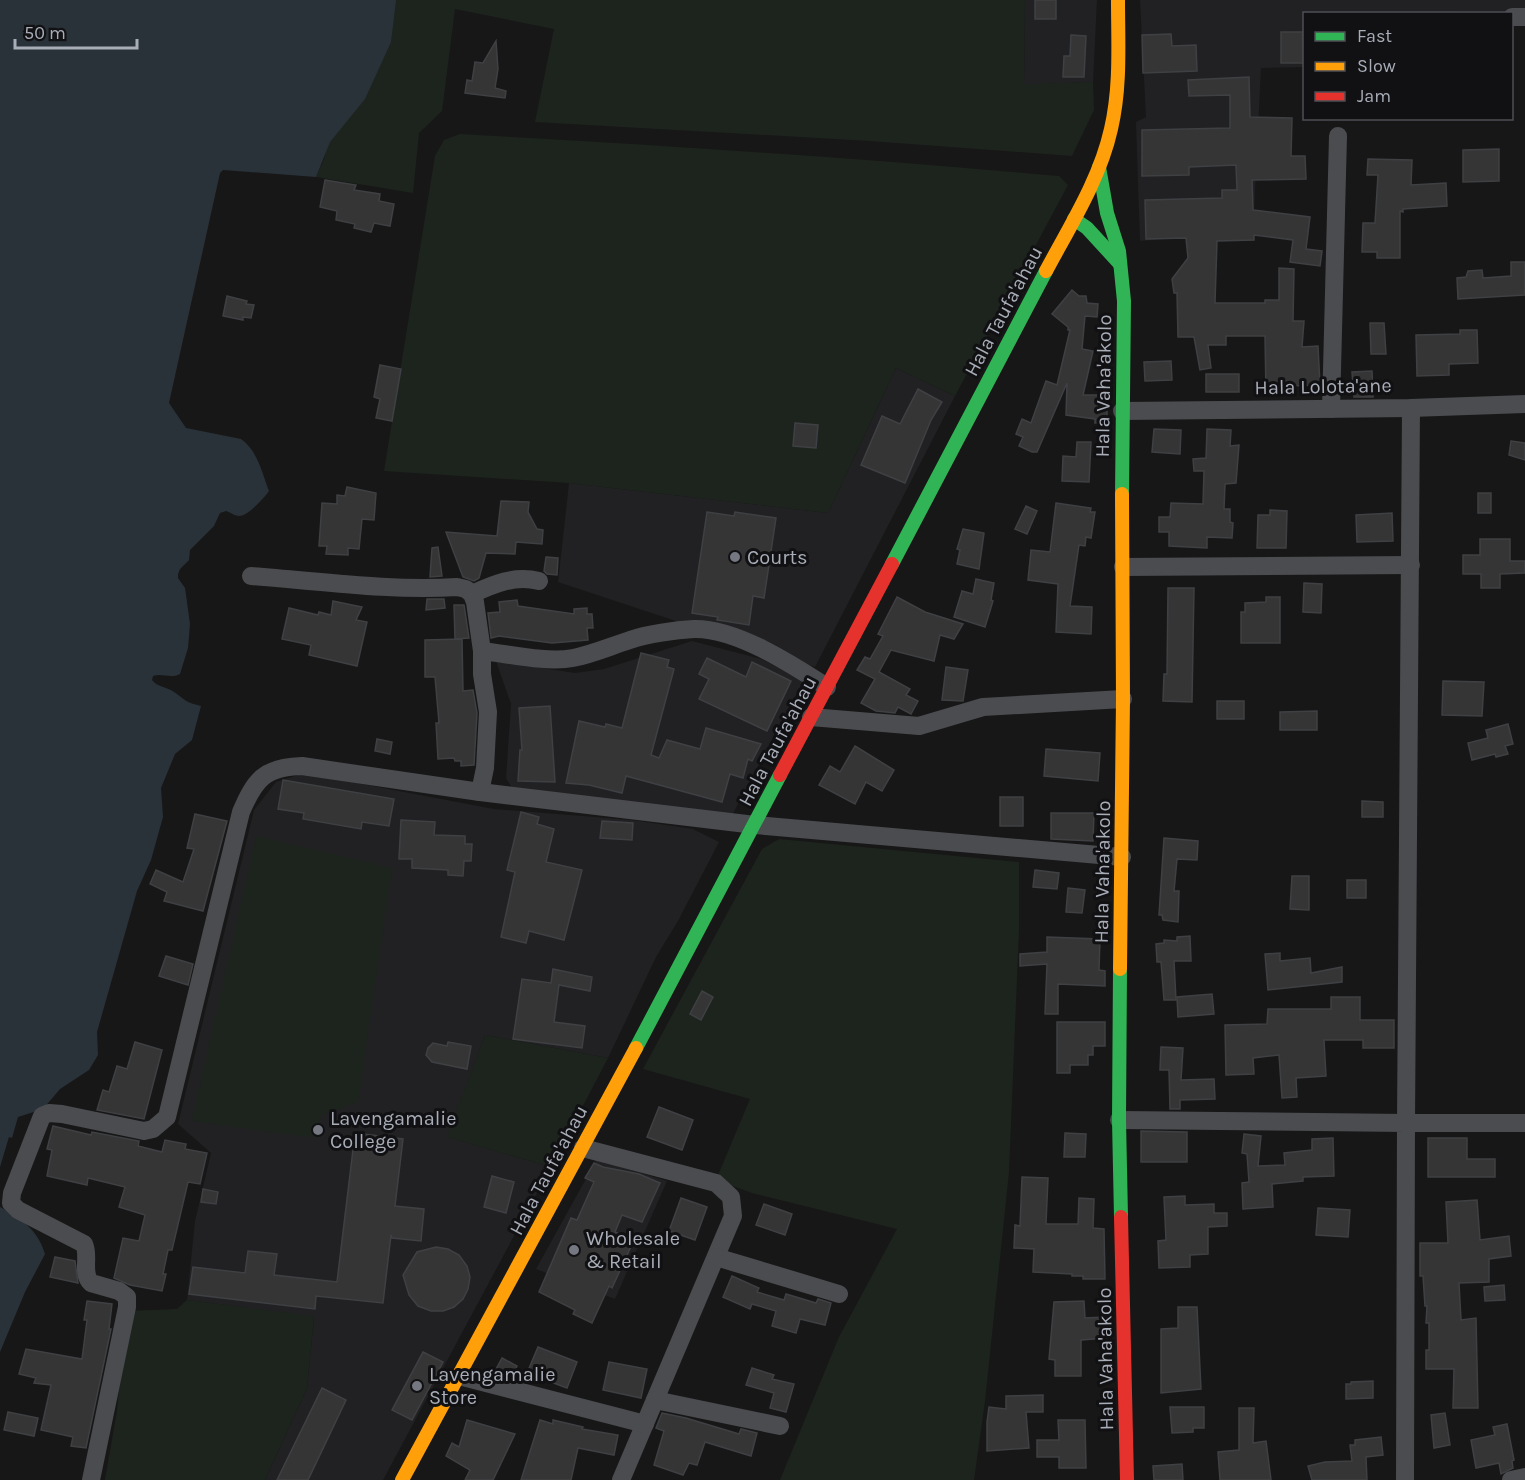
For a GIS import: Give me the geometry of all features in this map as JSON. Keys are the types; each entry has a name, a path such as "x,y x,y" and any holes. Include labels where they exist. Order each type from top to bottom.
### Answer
{"main road":[{"name":"Hala Taufa'ahau","path":"402,1480 583,1148 1074,219 1099,167 1111,129 1118,83 1118,0"},
{"name":"Hala Vaha'akolo","path":"1099,167 1107,213 1116,240 1124,301 1119,1120 1127,1480"},
{"path":"1074,219 1087,228 1120,264"}],"street":[{"path":"1331,409 1338,136"},
{"name":"Hala Lolota'ane","path":"1122,411 1411,408 1525,404"},
{"path":"1405,1480 1411,408"},
{"path":"1122,567 1411,565"},
{"path":"251,576 401,589 457,587 466,589 472,594 482,651 482,674 488,712 485,768 480,792"},
{"path":"472,594 510,579 526,578 538,581"},
{"path":"482,651 571,659 602,651 632,639 695,629 725,634 752,645 788,662 827,687"},
{"path":"811,717 919,726 983,707 1123,699"},
{"path":"91,1480 127,1297 119,1291 87,1280 86,1248 80,1240 18,1210 11,1203 12,1193 42,1116 49,1113 62,1114 144,1131 153,1129 167,1117 241,812 251,790 265,776 283,767 302,766 480,792 755,825 1122,857"},
{"path":"1119,1120 1525,1123"},
{"path":"583,1148 716,1183 731,1197 733,1216 621,1480"},
{"path":"716,1257 839,1294"},
{"path":"459,1376 645,1424"},
{"path":"655,1400 780,1426"},
{"path":"1511,1480 1525,1477"}],"shaded area":[{"path":"0,0 396,0 391,42 365,99 330,142 316,177 223,170 220,173 169,403 186,428 241,439 247,444 259,463 269,491 256,506 243,515 237,516 226,511 220,513 214,526 190,550 189,560 178,574 185,588 190,624 188,648 180,674 156,675 152,680 186,701 201,706 192,740 175,754 161,788 163,817 151,860 137,891 97,1032 98,1055 89,1070 60,1089 43,1109 18,1117 0,1167"},
{"path":"365,0 1025,0 1024,84 1093,82 1094,110 1072,156 870,141 535,122 554,29 455,9 442,111 419,133 413,193 316,177 324,159"},
{"path":"1025,0 1097,0 1093,82 1024,85"},
{"path":"1140,0 1525,0 1525,11 1303,12 1303,67 1261,68 1253,232 1140,241 1136,122 1146,117"},
{"path":"460,134 760,152 984,169 1059,176 1068,185 955,396 896,368 828,513 569,483 384,471 435,156 444,140"},
{"path":"896,368 955,396 815,667 558,582 569,483 828,513"},
{"path":"692,641 761,659 804,680 731,817 515,793 506,778 511,704 496,661 575,673 604,669"},
{"name":"Lavengamalie College","path":"304,773 494,809 632,820 693,829 719,842 678,921 656,957 608,1058 485,1035 448,1137 551,1167 383,1480 265,1480 307,1388 314,1317 187,1300 195,1221 211,1153 178,1124 254,810 276,782"},
{"path":"256,836 392,868 358,1102 322,1115 314,1138 192,1121"},
{"path":"779,839 1019,862 1019,929 1009,1172 985,1401 974,1480 780,1480 839,1337 897,1229 752,1193 716,1180 750,1099 643,1069 762,849"},
{"path":"485,1035 608,1058 551,1167 447,1137"},
{"path":"597,1159 667,1181 615,1299 536,1269"},
{"path":"0,1207 33,1231 45,1254 25,1292 0,1352"},
{"path":"187,1300 314,1316 307,1388 265,1480 105,1480 117,1411 126,1311 177,1309"}],"building":[{"path":"1035,0 1056,0 1056,19 1035,19"},
{"path":"1281,32 1303,32 1303,63 1281,63"},
{"path":"1171,34 1172,46 1196,45 1197,71 1143,73 1142,35"},
{"path":"1071,35 1086,36 1084,77 1063,77 1064,56 1070,56"},
{"path":"496,41 498,69 495,88 506,91 505,98 465,93 467,80 472,81 475,62 483,63"},
{"path":"1249,77 1250,117 1292,118 1291,156 1305,156 1306,179 1252,180 1253,210 1310,217 1306,249 1322,251 1320,266 1290,262 1293,240 1254,235 1254,240 1217,241 1215,303 1265,303 1265,300 1279,300 1279,268 1294,269 1293,321 1304,321 1302,347 1318,346 1320,385 1287,386 1288,392 1266,393 1265,336 1226,336 1226,345 1208,345 1211,368 1200,370 1194,337 1178,337 1177,293 1174,293 1172,279 1188,258 1186,238 1146,239 1145,200 1222,198 1222,190 1237,190 1236,165 1189,167 1189,175 1142,176 1142,130 1230,128 1230,95 1189,96 1188,80"},
{"path":"1499,149 1499,181 1463,182 1463,150"},
{"path":"1368,159 1412,160 1411,185 1446,183 1447,206 1400,211 1400,258 1377,258 1377,252 1362,252 1363,223 1375,223 1378,175 1367,175"},
{"path":"325,180 356,185 354,190 380,194 379,201 394,204 390,226 374,223 371,232 354,228 355,224 336,220 337,211 320,207"},
{"path":"1511,262 1525,262 1525,295 1458,299 1457,278 1466,277 1468,271 1482,270 1483,278 1511,276"},
{"path":"1072,290 1079,296 1086,296 1087,303 1098,304 1097,317 1085,316 1082,349 1093,351 1083,395 1107,395 1107,423 1095,423 1095,419 1066,415 1067,383 1037,452 1032,452 1019,446 1023,437 1016,434 1022,419 1031,423 1046,381 1057,385 1070,330 1052,314"},
{"path":"227,296 254,305 251,318 243,317 243,320 223,316"},
{"path":"1370,323 1384,323 1386,354 1371,354"},
{"path":"1460,330 1477,330 1478,363 1449,364 1449,375 1417,376 1416,335 1460,334"},
{"path":"1171,361 1172,380 1145,381 1144,362"},
{"path":"380,365 401,369 392,421 376,418 380,399 374,397"},
{"path":"1372,371 1373,397 1354,397 1352,372"},
{"path":"1206,374 1239,374 1239,392 1206,392"},
{"path":"918,389 942,402 931,420 905,483 861,465 882,416 900,424"},
{"path":"795,423 818,425 816,448 793,446"},
{"path":"1154,429 1181,430 1180,454 1152,452"},
{"path":"1207,429 1231,430 1230,446 1239,445 1236,483 1225,484 1224,509 1230,509 1230,522 1233,523 1232,538 1207,537 1207,548 1169,546 1169,532 1159,532 1159,517 1170,517 1171,503 1203,504 1204,471 1194,471 1193,459 1206,458"},
{"path":"1511,441 1525,443 1525,460 1509,455"},
{"path":"1077,442 1091,442 1089,482 1062,481 1063,456 1076,457"},
{"path":"347,487 376,493 374,520 362,519 359,549 348,548 348,555 326,554 327,546 319,546 322,503 337,504 337,495 345,496"},
{"path":"1478,493 1491,493 1491,513 1478,513"},
{"path":"501,501 529,502 528,512 537,529 543,530 542,544 516,542 515,554 486,553 479,578 474,581 463,577 446,532 497,536"},
{"path":"1056,503 1091,508 1090,512 1095,512 1091,538 1086,537 1085,546 1079,545 1070,606 1092,607 1091,634 1056,632 1058,584 1028,580 1031,550 1050,552"},
{"path":"1026,506 1037,511 1027,534 1015,529"},
{"path":"1270,510 1287,511 1286,548 1257,548 1258,515 1270,515"},
{"name":"Courts","path":"707,512 734,516 735,512 776,518 764,598 753,596 749,625 692,613"},
{"path":"1392,513 1393,541 1357,542 1356,515"},
{"path":"963,529 984,533 979,569 957,564 960,550 957,549"},
{"path":"1480,539 1510,539 1510,561 1525,561 1525,573 1500,574 1500,588 1481,588 1481,574 1463,574 1463,555 1480,555"},
{"path":"438,547 442,576 430,577 432,548"},
{"path":"546,557 558,558 557,575 547,574 544,571"},
{"path":"976,579 994,583 991,600 993,601 985,627 954,617 962,591 973,594"},
{"path":"1304,583 1322,584 1321,613 1303,612"},
{"path":"1168,588 1194,588 1192,702 1163,701 1164,674 1167,674"},
{"path":"897,597 925,612 963,624 954,639 940,635 934,661 891,650 879,672 910,689 906,695 918,701 911,714 898,707 895,713 876,711 861,703 875,679 857,670 865,657 870,659 883,636 878,634"},
{"path":"1266,597 1280,597 1280,643 1241,643 1241,612 1245,612 1245,603 1266,602"},
{"path":"427,599 444,599 445,608 426,610"},
{"path":"517,600 518,606 574,614 574,609 587,608 587,614 592,614 593,628 587,628 588,640 552,643 499,636 491,638 488,613 500,612 499,602"},
{"path":"333,601 362,607 356,620 367,622 357,666 309,655 311,645 282,639 289,608 318,615 319,612 331,615"},
{"path":"454,605 464,605 469,638 455,639"},
{"path":"462,639 463,691 473,690 477,713 474,765 461,766 461,761 455,761 454,758 438,759 436,723 439,723 435,677 425,677 425,640"},
{"path":"641,653 669,660 667,667 674,669 651,755 659,758 667,740 700,749 706,728 761,744 752,761 748,759 743,778 730,774 722,802 626,776 622,793 589,785 566,783 579,721 622,728"},
{"path":"707,658 746,677 752,662 791,681 767,731 699,699 709,679 699,674"},
{"path":"946,667 968,670 963,701 942,700"},
{"path":"1443,681 1484,682 1482,716 1442,715"},
{"path":"1217,701 1244,701 1244,719 1217,719"},
{"path":"550,706 555,782 518,781 520,750 522,750 519,708"},
{"path":"1317,711 1317,730 1280,730 1280,712"},
{"path":"1508,724 1513,744 1505,746 1508,754 1496,757 1495,754 1472,760 1468,743 1488,738 1486,730"},
{"path":"377,739 392,742 390,754 375,751"},
{"path":"855,746 894,770 882,791 866,782 855,804 819,785 830,766 840,772"},
{"path":"1046,749 1100,753 1098,781 1044,776"},
{"path":"283,780 394,799 389,826 362,822 361,829 303,819 304,813 278,809"},
{"path":"1000,797 1023,797 1023,826 1000,826"},
{"path":"1362,801 1383,802 1383,817 1362,817"},
{"path":"521,812 539,817 537,824 554,829 546,862 582,870 564,940 529,931 526,943 501,937 515,872 507,870"},
{"path":"1051,813 1094,813 1093,841 1051,839"},
{"path":"195,814 227,821 203,911 164,901 167,892 150,884 156,870 183,882 194,849 187,848"},
{"path":"401,820 435,822 434,835 465,836 465,844 472,844 471,861 464,861 463,876 448,875 448,870 412,868 412,859 399,859"},
{"path":"602,821 633,823 632,840 600,838"},
{"path":"1164,838 1198,841 1197,860 1177,859 1174,891 1179,891 1178,922 1163,920 1162,915 1159,915"},
{"path":"1035,870 1059,873 1057,889 1033,887"},
{"path":"1292,876 1309,876 1309,910 1290,909"},
{"path":"1347,880 1366,880 1366,898 1347,898"},
{"path":"1068,888 1085,890 1082,913 1066,912"},
{"path":"1190,936 1191,961 1174,961 1176,1000 1164,1000 1161,962 1157,962 1156,944 1164,943 1164,940 1177,941 1177,937"},
{"path":"1047,937 1100,939 1099,970 1105,971 1105,986 1058,984 1058,1014 1045,1014 1047,964 1020,966 1020,954 1047,952"},
{"path":"1280,953 1280,961 1310,958 1311,973 1342,967 1342,982 1268,990 1265,954"},
{"path":"166,956 193,964 188,985 159,976"},
{"path":"553,969 592,977 590,991 559,985 554,1022 585,1026 582,1048 513,1039 522,979 551,983"},
{"path":"702,991 713,997 701,1020 690,1014"},
{"path":"1212,994 1214,1014 1178,1017 1177,997"},
{"path":"1331,997 1360,997 1360,1020 1394,1020 1394,1048 1363,1048 1363,1040 1324,1040 1326,1076 1296,1078 1297,1097 1282,1098 1279,1055 1253,1058 1254,1074 1226,1075 1225,1025 1267,1024 1268,1009 1331,1009"},
{"path":"1057,1022 1105,1022 1105,1046 1093,1046 1093,1055 1088,1055 1088,1065 1070,1065 1070,1073 1057,1073"},
{"path":"135,1042 162,1050 144,1119 97,1110 103,1090 109,1092 117,1066 127,1069"},
{"path":"448,1042 471,1046 467,1069 432,1062 426,1055 433,1043 447,1046"},
{"path":"1161,1047 1183,1048 1181,1080 1214,1079 1215,1099 1180,1100 1180,1109 1170,1109 1169,1070 1160,1070"},
{"path":"659,1107 693,1120 682,1150 647,1137"},
{"path":"53,1126 91,1135 92,1132 139,1141 138,1146 162,1152 165,1140 186,1144 185,1149 207,1153 200,1184 188,1182 172,1250 168,1250 162,1291 130,1285 114,1278 123,1238 139,1241 145,1215 119,1207 125,1187 88,1178 87,1185 47,1176 52,1150 47,1149"},
{"path":"1141,1131 1187,1132 1187,1162 1141,1162"},
{"path":"355,1133 403,1139 395,1206 424,1209 421,1241 392,1238 391,1235 383,1303 316,1296 315,1309 189,1294 193,1267 245,1273 248,1251 277,1254 274,1275 337,1282"},
{"path":"1065,1133 1086,1134 1085,1157 1064,1157"},
{"path":"1244,1134 1261,1136 1258,1166 1285,1165 1284,1153 1312,1150 1312,1139 1333,1138 1334,1176 1303,1177 1303,1181 1272,1184 1273,1207 1243,1209 1242,1183 1249,1182 1247,1154 1242,1153"},
{"path":"1428,1138 1467,1138 1467,1159 1495,1159 1495,1177 1428,1177"},
{"path":"594,1163 639,1174 660,1183 642,1222 622,1215 615,1232 634,1240 612,1288 609,1286 592,1323 573,1314 575,1310 539,1292 571,1218 577,1220 594,1182 585,1178"},
{"path":"492,1176 514,1182 506,1213 484,1207"},
{"path":"1022,1177 1048,1178 1046,1224 1078,1224 1079,1198 1094,1199 1093,1228 1104,1229 1105,1279 1083,1279 1083,1276 1072,1276 1072,1274 1033,1272 1034,1249 1014,1248 1015,1225 1020,1226"},
{"path":"203,1189 218,1192 216,1204 201,1202"},
{"path":"1185,1196 1185,1205 1214,1204 1214,1213 1227,1213 1227,1226 1208,1227 1208,1254 1190,1255 1190,1267 1159,1268 1158,1241 1166,1240 1164,1197"},
{"path":"681,1198 707,1207 695,1240 669,1231"},
{"path":"1477,1200 1480,1240 1509,1236 1511,1256 1489,1259 1489,1282 1459,1283 1461,1320 1476,1318 1478,1408 1453,1408 1454,1369 1426,1369 1429,1323 1426,1323 1427,1306 1425,1306 1423,1276 1420,1276 1420,1243 1448,1243 1446,1202"},
{"path":"764,1204 792,1214 785,1235 756,1225"},
{"path":"1318,1208 1350,1210 1348,1237 1316,1235"},
{"path":"436,1247 448,1249 459,1255 467,1266 470,1277 463,1299 454,1307 443,1311 431,1311 418,1306 409,1295 403,1275 417,1252"},
{"path":"55,1257 75,1261 78,1283 50,1277"},
{"path":"732,1276 759,1288 757,1292 784,1300 786,1294 816,1303 818,1299 831,1303 825,1325 800,1319 796,1333 772,1326 776,1311 752,1304 750,1309 723,1297"},
{"path":"1504,1285 1505,1300 1485,1301 1484,1287"},
{"path":"87,1301 112,1304 109,1329 111,1329 86,1448 71,1446 73,1437 41,1430 51,1385 34,1383 36,1378 19,1374 26,1349 82,1359"},
{"path":"1084,1301 1085,1318 1105,1317 1106,1338 1081,1340 1081,1376 1055,1376 1055,1360 1049,1359 1054,1302"},
{"path":"1178,1307 1197,1307 1201,1389 1161,1393 1161,1329 1178,1328"},
{"path":"538,1347 577,1362 567,1388 527,1373"},
{"name":"Lavengamalie Store","path":"423,1352 443,1362 412,1420 392,1410"},
{"path":"502,1358 517,1366 511,1378 494,1373"},
{"path":"609,1362 647,1369 641,1398 603,1390"},
{"path":"752,1368 774,1375 772,1379 794,1384 786,1412 770,1408 774,1393 746,1385"},
{"path":"1373,1381 1373,1398 1346,1399 1346,1384"},
{"path":"322,1388 346,1400 308,1480 277,1480"},
{"path":"1043,1395 1043,1412 1026,1412 1029,1448 987,1451 989,1407 1006,1409 1006,1396"},
{"path":"1170,1407 1204,1407 1204,1428 1193,1428 1193,1432 1172,1433"},
{"path":"1239,1408 1254,1408 1253,1443 1266,1441 1271,1480 1220,1480 1218,1452 1239,1450"},
{"path":"8,1412 38,1418 34,1436 4,1430"},
{"path":"662,1413 739,1434 741,1429 757,1433 751,1456 705,1442 697,1465 689,1463 683,1475 654,1465 664,1431 656,1428"},
{"path":"1445,1413 1450,1445 1434,1448 1431,1415"},
{"path":"467,1420 515,1434 493,1480 465,1480 470,1470 446,1456 452,1443 459,1447"},
{"path":"540,1420 553,1424 553,1420 583,1427 582,1429 618,1435 614,1455 578,1448 571,1480 521,1480"},
{"path":"1058,1420 1085,1420 1086,1468 1059,1468 1059,1457 1037,1457 1037,1440 1059,1440"},
{"path":"1507,1424 1514,1460 1512,1461 1513,1468 1501,1474 1499,1463 1476,1468 1471,1440 1495,1435 1493,1427"},
{"path":"1381,1437 1383,1455 1366,1457 1367,1480 1312,1480 1308,1466 1325,1462 1352,1461 1350,1445 1355,1445 1355,1440"},
{"path":"1182,1464 1183,1480 1154,1480 1153,1466"}],"traffic: fast":[{"path":"1099,167 1107,213 1119,251 1124,301 1122,494"},
{"path":"1074,219 1087,228 1120,264"},
{"path":"892,564 1046,271"},
{"path":"636,1048 780,775"},
{"path":"1120,969 1121,1217"}],"traffic: slow":[{"path":"1046,271 1092,184 1106,148 1118,81 1118,0"},
{"path":"1120,969 1123,699 1122,494"},
{"path":"402,1480 636,1048"}],"traffic: jam":[{"path":"780,775 892,564"},
{"path":"1121,1217 1127,1480"}],"place":[{"name":"Courts","path":"735,557"},
{"name":"Lavengamalie College","path":"318,1130"},
{"name":"Wholesale & Retail","path":"574,1250"},
{"name":"Lavengamalie Store","path":"417,1386"}]}
